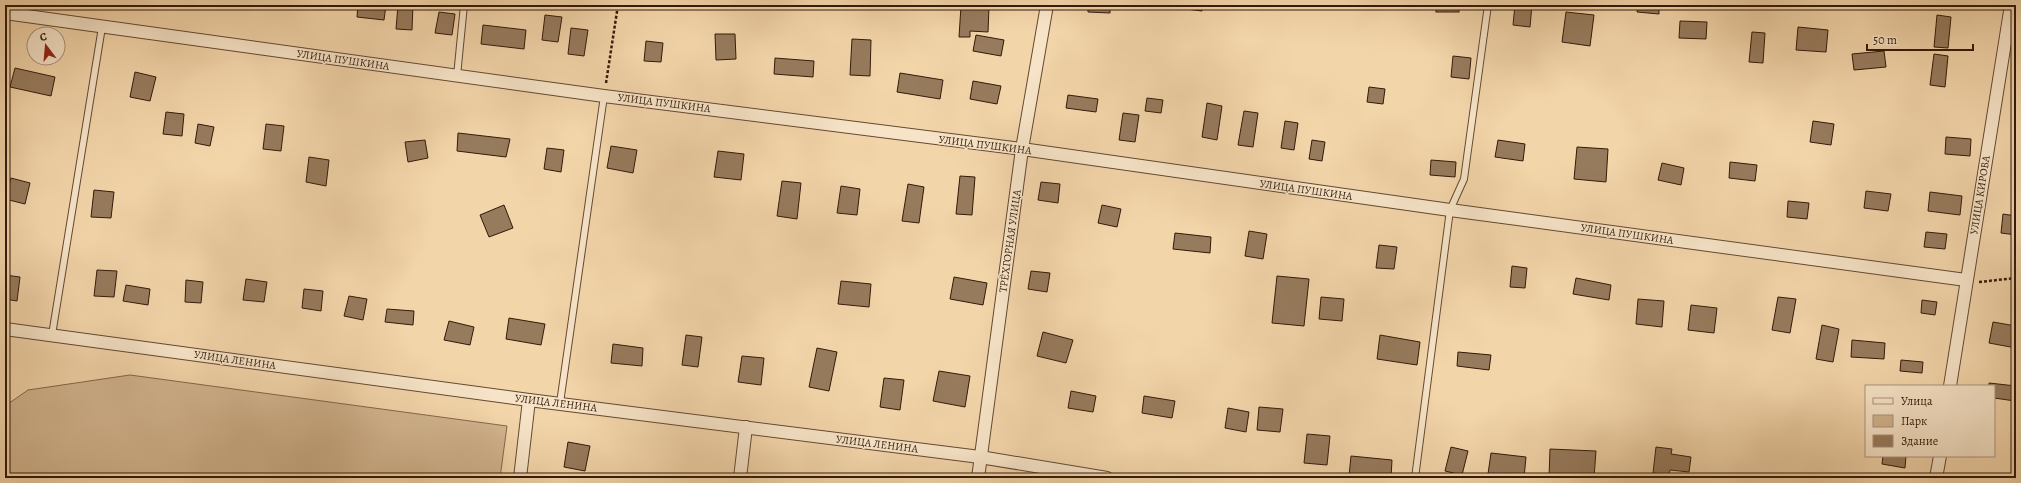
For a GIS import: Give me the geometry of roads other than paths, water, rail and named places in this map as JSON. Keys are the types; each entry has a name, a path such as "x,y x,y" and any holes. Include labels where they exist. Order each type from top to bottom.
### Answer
{"street":[{"name":"ТРЁХГОРНАЯ УЛИЦА","path":"978,478 1022,149 1047,5"},
{"name":"УЛИЦА КИРОВА","path":"1950,385 2011,5"},
{"name":"УЛИЦА ПУШКИНА","path":"5,13 604,96 1022,149 1450,210 1966,280"},
{"name":"УЛИЦА ЛЕНИНА","path":"5,328 529,400 980,457 1107,478"},
{"path":"520,478 529,400"},
{"path":"740,478 746,427"},
{"path":"1936,478 1940,457"}],"lane":[{"path":"456,76 464,5"},
{"path":"1415,478 1450,210 1464,178 1488,5"},
{"path":"52,335 102,27"},
{"path":"560,403 604,96"}]}
